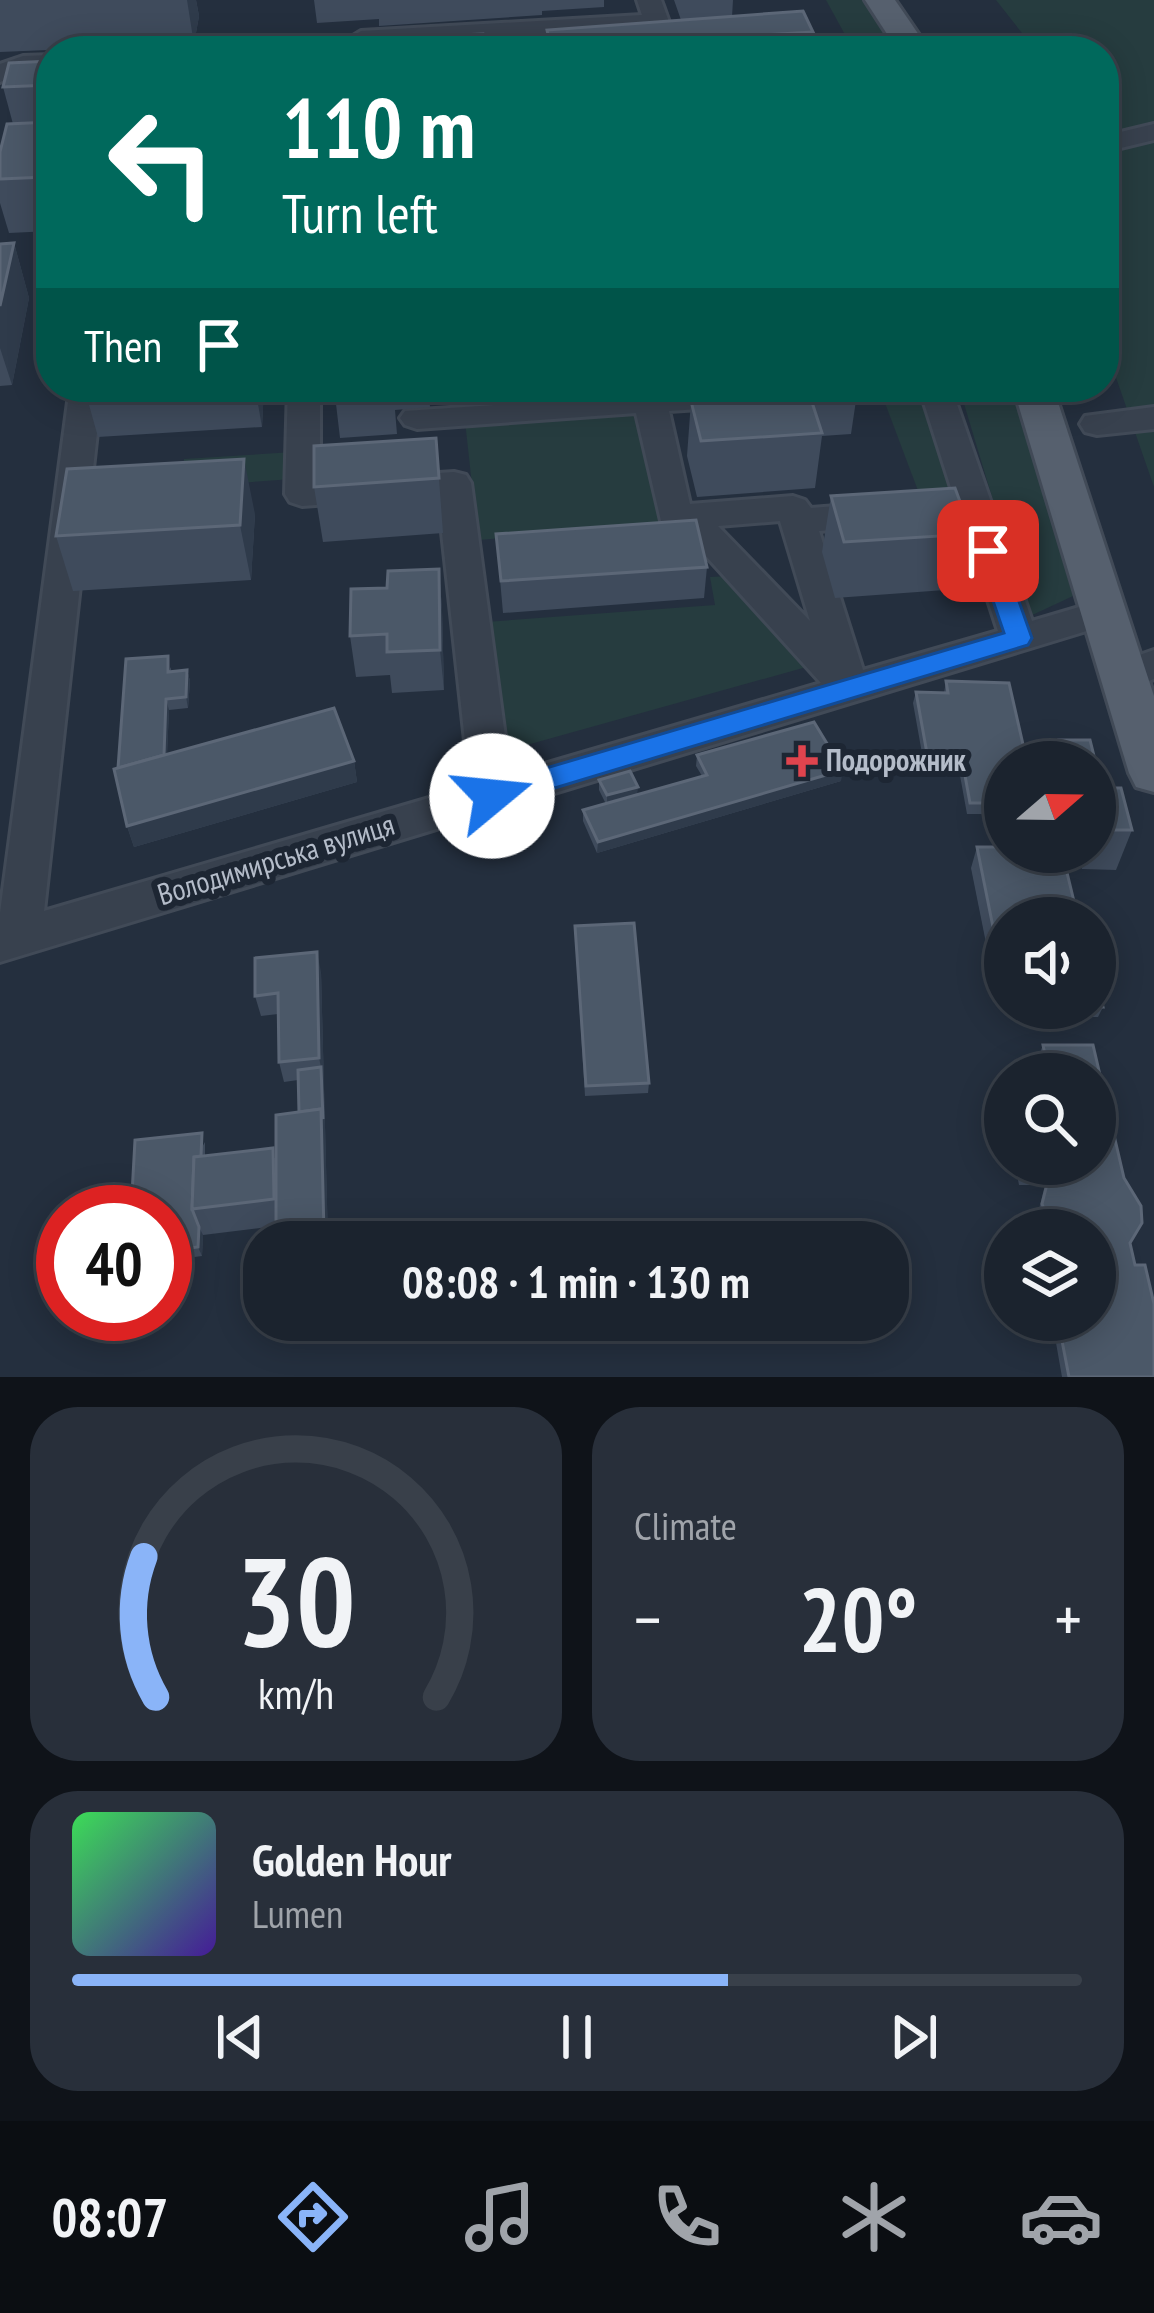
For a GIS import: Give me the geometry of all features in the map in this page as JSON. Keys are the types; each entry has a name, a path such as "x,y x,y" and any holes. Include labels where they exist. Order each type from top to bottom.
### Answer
{"main road":[{"path":"880,0 904,36"},
{"path":"1038,402 1103,613 1138,670 1154,772"}],"street":[{"path":"553,36 657,22 650,0"},
{"path":"0,74 36,64"},
{"path":"1119,140 1154,132"},
{"path":"9,940 84,402"},
{"path":"304,402 302,494 454,483 492,796"},
{"path":"417,418 650,402 675,517 709,536 850,688"},
{"path":"759,402 768,434"},
{"path":"940,402 1019,638"},
{"path":"1097,424 1154,418"},
{"path":"798,521 973,507"},
{"path":"675,517 793,508 850,688"},
{"path":"641,541 709,536"},
{"path":"460,553 506,550"},
{"name":"Володимирська вулиця","path":"9,940 1103,613"}],"green space":[{"path":"826,0 866,0 889,36 846,36"},
{"path":"996,0 1154,0 1154,487 1119,386 1119,36 1024,36"},
{"path":"885,402 932,402 958,489 923,504"},
{"path":"964,402 1017,402 1073,596 1028,617"},
{"path":"640,408 666,526 478,540 465,421"},
{"path":"293,452 293,479 182,487 184,459"},
{"path":"732,576 810,666 502,752 486,622 715,605 710,577"}],"building":[{"path":"803,11 813,32 548,36 547,30"},
{"path":"36,62 36,86 3,87 9,63"},
{"path":"36,123 36,177 0,179 7,124"},
{"path":"14,243 0,306 0,244"},
{"path":"691,402 812,402 822,433 701,441"},
{"path":"436,438 439,478 314,487 314,446"},
{"path":"244,459 240,525 56,536 67,469"},
{"path":"955,488 972,534 844,542 831,496"},
{"path":"696,520 707,567 501,581 496,534"},
{"path":"439,569 440,650 387,652 387,634 350,636 351,589 387,588 388,571"},
{"path":"168,656 168,672 187,670 186,697 166,699 164,755 118,768 126,659"},
{"path":"946,681 1009,683 1022,741 984,741 984,803 970,803 962,759 928,759 916,692 948,693"},
{"path":"334,708 354,761 127,826 114,769"},
{"path":"814,722 843,770 598,842 583,810 707,775 697,755"},
{"path":"630,771 638,787 607,795 599,780"},
{"path":"1116,788 1121,788 1132,830 1116,830"},
{"path":"977,847 984,847 984,873 1067,873 1073,897 987,897"},
{"path":"634,923 649,1083 586,1086 575,926"},
{"path":"317,952 319,1058 279,1062 278,993 255,996 255,958"},
{"path":"1043,1045 1093,1045 1095,1053 1045,1053"},
{"path":"321,1067 323,1119 321,1109 299,1112 298,1070"},
{"path":"321,1109 324,1221 276,1221 276,1115"},
{"path":"202,1133 201,1156 194,1157 192,1209 192,1185 132,1185 135,1140"},
{"path":"1116,1144 1124,1178 1141,1206 1142,1223 1130,1243 1135,1265 1145,1265 1154,1304 1154,1377 1069,1377 1062,1341 1116,1341 1116,1209 1044,1209 1047,1185 1116,1185"},
{"path":"273,1148 274,1199 192,1209 194,1157"},
{"path":"192,1209 199,1227 198,1247 192,1248"}],"place":[{"name":"Подорожник","path":"802,761"}],"route":[{"path":"492,796 1019,638 988,551"}]}
